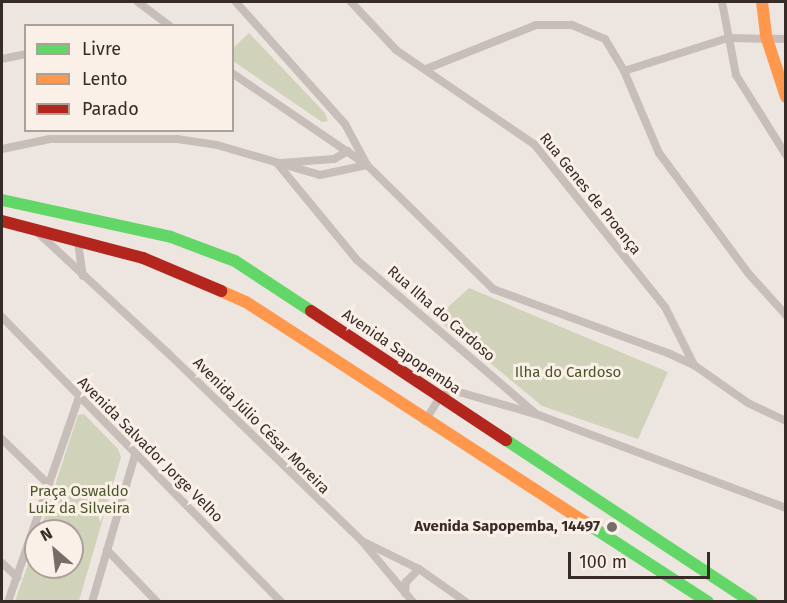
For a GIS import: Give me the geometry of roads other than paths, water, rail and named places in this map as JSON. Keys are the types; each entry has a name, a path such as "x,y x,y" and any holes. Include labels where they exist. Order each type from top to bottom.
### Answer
{"main road":[{"path":"762,2 766,36 786,97"},
{"name":"Avenida Sapopemba","path":"2,200 171,237 235,261 752,602"},
{"path":"2,221 143,258 246,303 425,421 708,602"}],"street":[{"path":"138,2 167,24"},
{"path":"236,2 345,124 367,165"},
{"name":"Rua Genes de Proença","path":"351,2 396,50 534,144 665,307 694,365"},
{"path":"722,2 736,75 786,155"},
{"path":"426,69 514,32 549,23 591,30 605,39 624,71 659,153 748,273 786,315"},
{"path":"624,71 728,38 766,36 786,39"},
{"path":"2,59 24,54"},
{"path":"234,74 367,165 492,289 694,365 740,398 786,421"},
{"path":"348,153 350,136"},
{"path":"2,149 50,139 177,139 218,145 320,175 367,165"},
{"path":"277,164 334,159 348,153"},
{"name":"Rua Ilha do Cardoso","path":"277,164 351,254 536,414 786,508"},
{"name":"Avenida Júlio César Moreira","path":"33,229 171,356 361,540 413,602"},
{"path":"78,242 84,277"},
{"name":"Avenida Salvador Jorge Velho","path":"2,317 281,602"},
{"path":"425,421 440,397 452,390 536,414"},
{"path":"8,602 79,397"},
{"path":"2,439 49,485"},
{"path":"92,602 135,455"},
{"path":"361,540 418,569 466,602"},
{"path":"106,550 157,602"},
{"path":"2,562 17,577"},
{"path":"405,593 406,582 418,569"}],"place":[{"name":"Avenida Sapopemba, 14497","path":"612,527"}],"park label":[{"name":"Ilha do Cardoso","path":"568,373"},
{"name":"Praça Oswaldo Luiz da Silveira","path":"79,500"}]}
